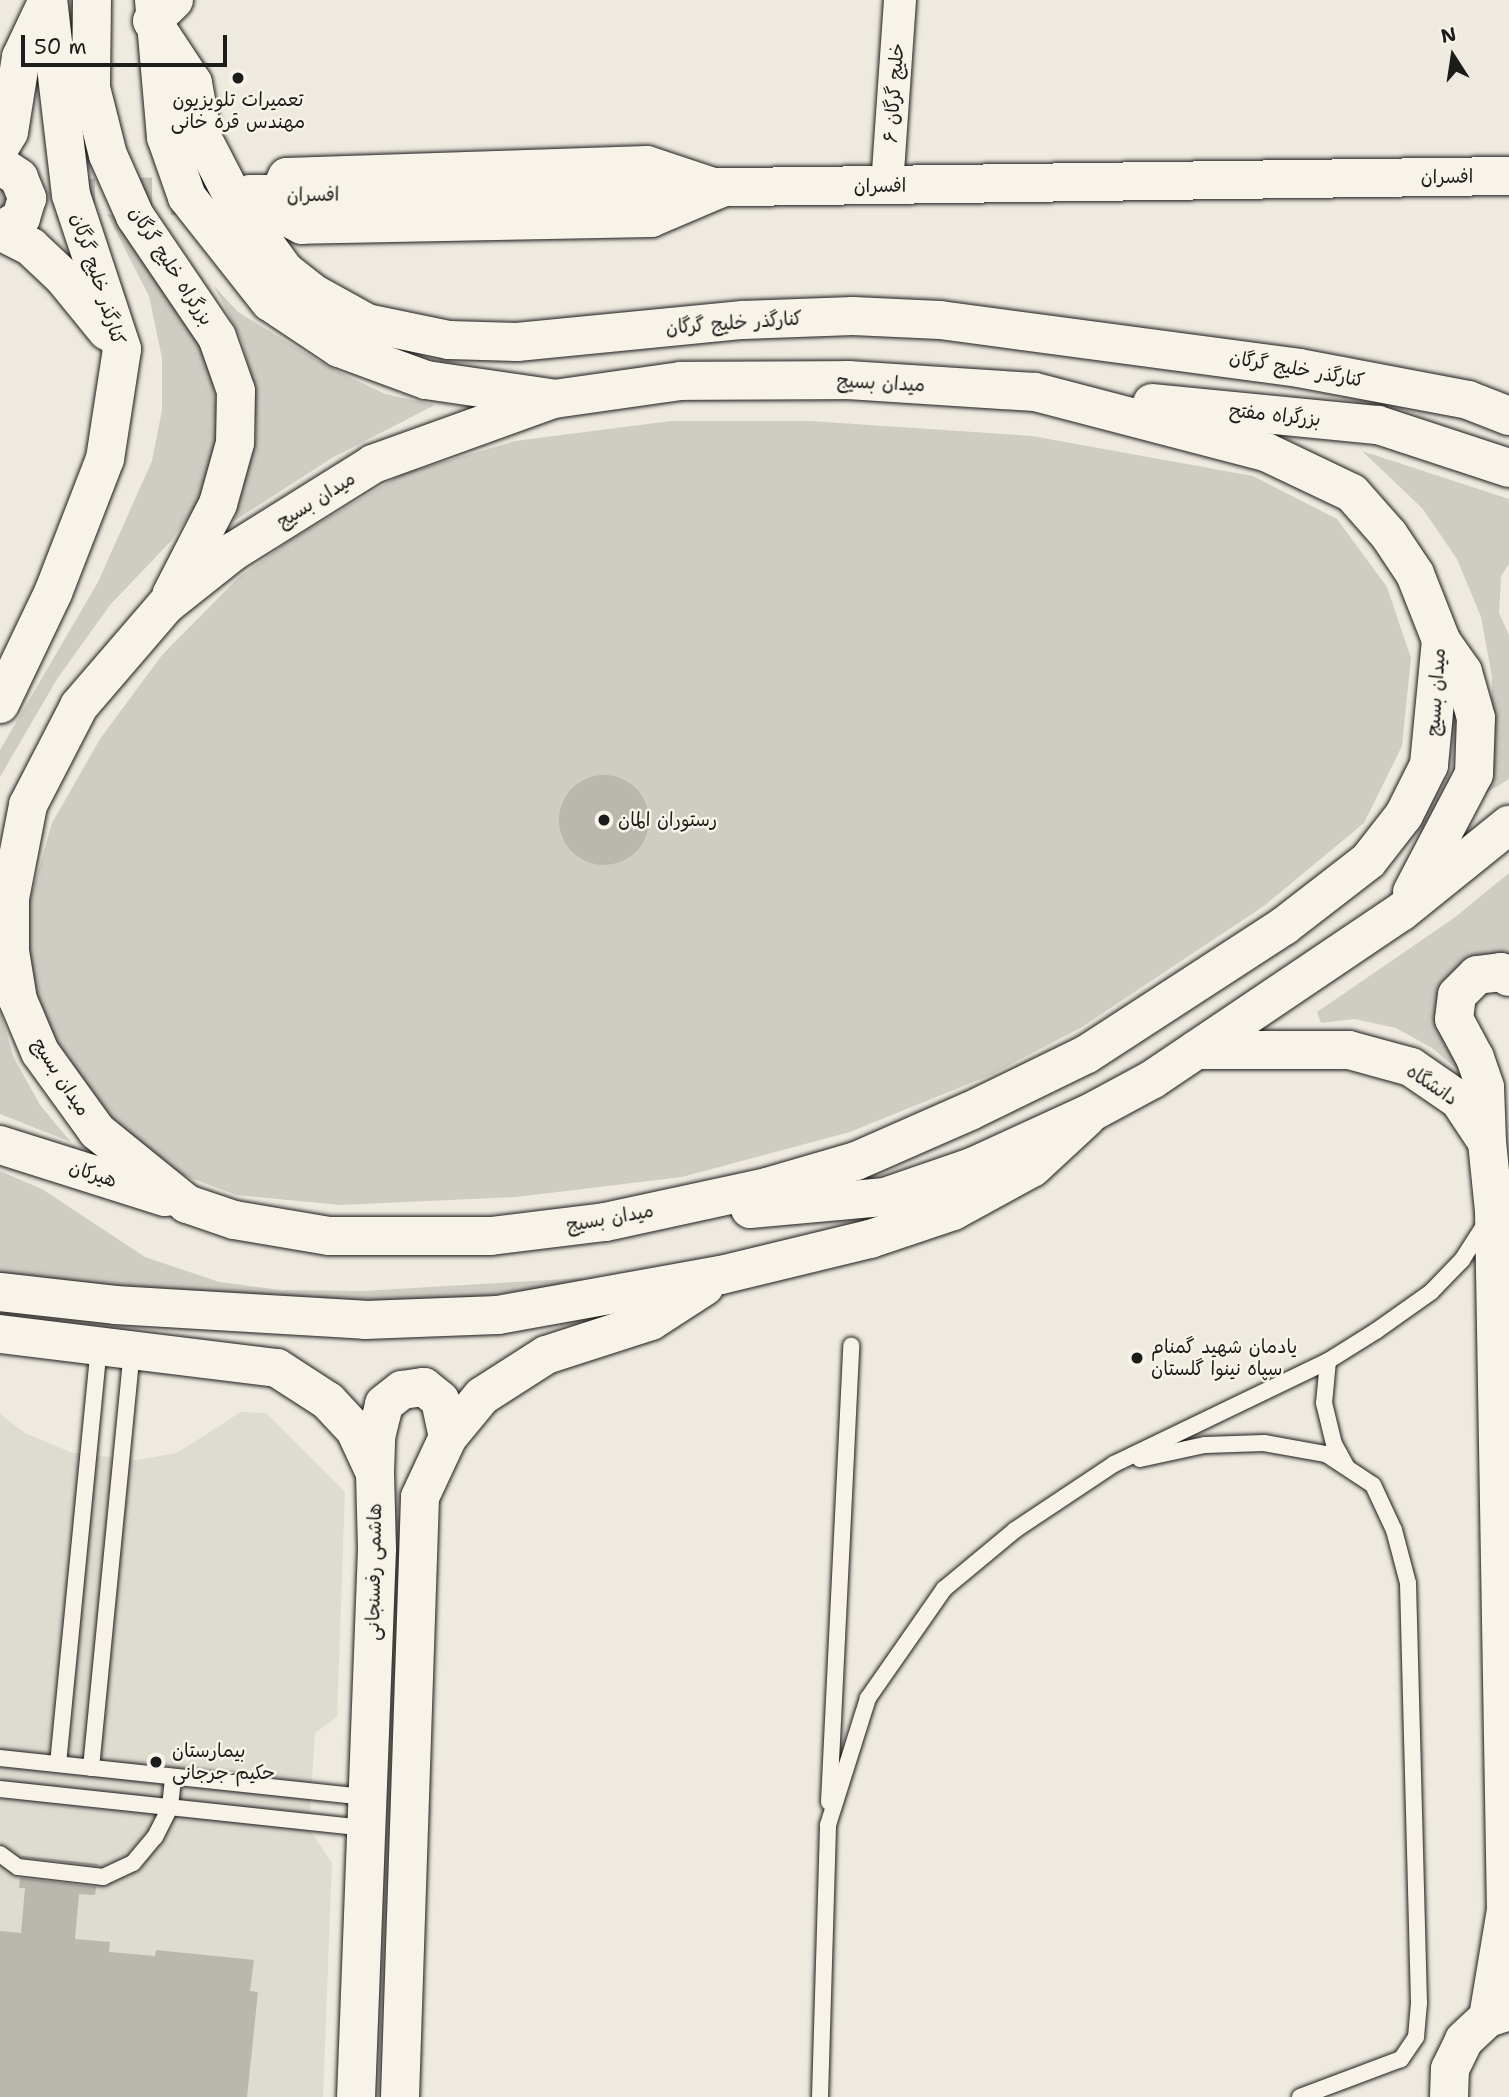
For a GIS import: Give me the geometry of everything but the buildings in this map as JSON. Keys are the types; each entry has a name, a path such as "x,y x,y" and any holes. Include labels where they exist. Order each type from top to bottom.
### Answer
{"main road":[{"path":"0,147 9,132 21,57 48,0"},
{"name":"کنارگذر خلیج گرگان","path":"0,704 53,593 105,459 122,349 71,195 48,0"},
{"name":"بزرگراه خلیج گرگان","path":"92,0 91,88 108,155 135,216 217,337 236,391 235,443 218,504 166,605"},
{"path":"160,7 166,138 187,197 270,302 339,348 426,380 554,399"},
{"name":"کنارگذر خلیج گرگان","path":"160,7 193,83 203,139 218,173 267,248 313,293 367,323 449,340 517,342 743,320 853,316 940,320 1299,368 1468,400 1509,416"},
{"path":"0,165 19,178 27,198 21,218 0,231"},
{"name":"افسران","path":"218,173 272,189 719,189 1509,176"},
{"path":"0,231 31,247 63,277 122,349"},
{"name":"میدان بسیج","path":"848,380 1035,391 1266,452 1352,494 1389,535 1415,574 1441,640 1429,765 1404,815 1368,861 1284,926 1087,1054 881,1150 767,1187 605,1222 491,1236 329,1236 234,1220 187,1204 97,1131 40,1052 18,1000 10,951 10,898 28,805 79,706 166,605 234,551 373,464 554,399 681,381 848,380"},
{"name":"بزرگراه مفتح","path":"1035,391 1378,425 1509,468"},
{"path":"1401,912 1474,774 1476,718 1463,673 1441,640"},
{"path":"0,855 28,805"},
{"path":"605,1222 885,1197 972,1167 1092,1112 1196,1050 1401,912 1509,825"},
{"path":"1487,1142 1485,1087 1475,1058 1454,1019 1457,995 1477,975 1501,972 1509,977"},
{"name":"دانشگاه","path":"1196,1050 1349,1050 1411,1067 1459,1100 1487,1142 1502,1271 1506,1910 1498,2015"},
{"path":"0,1292 115,1305 365,1320 498,1315 721,1275 870,1239 953,1210 1032,1168 1092,1112"},
{"name":"هیرکان","path":"0,1145 187,1204"},
{"path":"400,2097 420,1497 448,1437 482,1396 546,1355 651,1321 721,1275"},
{"name":"هاشمی رفسنجانی","path":"0,1334 277,1368 328,1401 346,1420 375,1473 377,1549 356,2097"},
{"path":"375,1473 376,1437 384,1404 402,1390 424,1387 440,1400 448,1437"},
{"path":"1449,2097 1450,2068 1459,2049 1498,2015"}],"street":[{"name":"خلیج گرگان ۶","path":"887,186 900,0"}],"lane":[{"path":"828,1825 869,1698 944,1589 1015,1530 1114,1464 1328,1361 1432,1292 1462,1260 1494,1210"},
{"path":"820,2097 828,1825 851,1346"},
{"path":"58,1764 116,1350"},
{"path":"91,1768 116,1350"},
{"path":"1328,1361 1324,1403 1334,1444 1348,1469"},
{"path":"1114,1464 1205,1445 1264,1443 1326,1454 1373,1485 1394,1530 1408,1583 1419,2003 1416,2037 1401,2059 1300,2097"},
{"path":"0,1758 173,1776 365,1813"},
{"path":"0,1854 18,1867 103,1877 133,1863 155,1837 170,1807 173,1776"},
{"path":"0,1789 170,1807 365,1813"}],"shaded area":[{"path":"107,214 114,215 208,357 218,410 214,459 200,500 171,541 110,605 57,679 0,777 0,750 98,582 152,461 162,410 162,358 149,296"},
{"path":"214,286 238,312 327,366 385,394 435,405 332,458 234,521 256,438 254,388 242,341"},
{"path":"671,421 810,421 1032,436 1253,476 1337,519 1387,587 1411,658 1402,746 1364,823 1264,906 1082,1027 993,1074 850,1132 682,1177 516,1197 340,1205 236,1195 172,1171 118,1132 57,1052 28,976 29,903 52,823 100,739 162,655 239,577 291,540 402,474 515,441"},
{"path":"1362,451 1509,499 1509,564 1501,576 1499,613 1509,635 1509,779 1475,800 1491,732 1492,677 1481,617 1457,559 1422,508"},
{"path":"1509,873 1509,962 1462,968 1464,1075 1432,1048 1396,1028 1354,1019 1321,1023 1317,1012 1454,918"},
{"path":"0,1010 13,1056 40,1105 71,1142 0,1114"},
{"path":"0,1171 42,1189 145,1257 219,1282 281,1290 364,1291 582,1278 584,1284 474,1297 366,1302 0,1280"},
{"name":"بیمارستان حکیم جرجانی","path":"241,1412 266,1413 345,1492 337,1717 315,1733 309,1829 332,1863 323,2097 0,2097 0,1414 25,1433 72,1453 137,1460 177,1453"}],"tunnel":[{"path":"0,200 217,195"}],"place":[{"name":"تعمیرات تلویزیون مهندس قره خانی","path":"238,78"},
{"name":"رستوران المان","path":"604,820"},
{"name":"یادمان شهید گمنام سپاه نینوا گلستان","path":"1137,1358"},
{"name":"بیمارستان حکیم جرجانی","path":"156,1762"}]}
